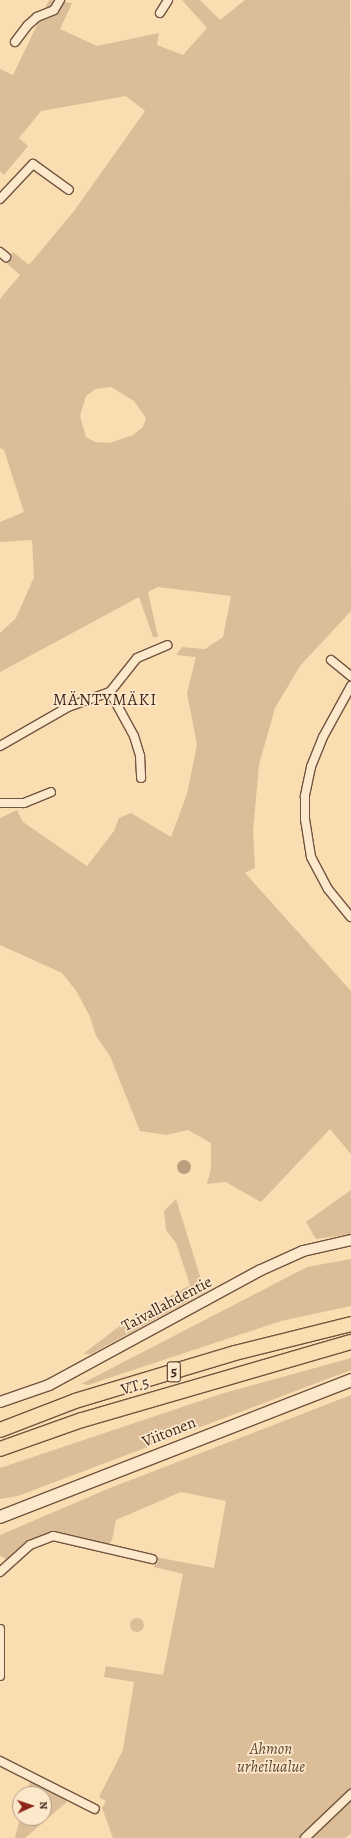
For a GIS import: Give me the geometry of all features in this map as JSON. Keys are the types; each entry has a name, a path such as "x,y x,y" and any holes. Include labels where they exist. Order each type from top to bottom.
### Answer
{"highway":[{"name":"VT 5","path":"0,1430 91,1396 235,1353 351,1324"},
{"name":"VT 5","path":"0,1449 82,1420 351,1342"}],"main road":[{"name":"Viitonen","path":"0,1518 351,1380"}],"street":[{"path":"15,42 28,25 37,17 54,10 60,0"},
{"path":"160,13 168,0"},
{"path":"0,199 34,164 68,190"},
{"path":"0,746 68,707 110,692 137,658 167,645"},
{"path":"331,660 351,676"},
{"path":"351,686 323,737 311,767 305,796 305,819 311,857 328,889 351,917"},
{"path":"110,692 134,736 140,756 141,778"},
{"path":"0,803 24,803 51,792"},
{"name":"Taivallahdentie","path":"0,1402 49,1385 261,1270 303,1251 351,1240"},
{"path":"0,1572 30,1545 53,1536 152,1559"},
{"path":"0,1629 0,1676"},
{"path":"0,1761 96,1809"},
{"path":"305,1838 351,1794"}],"green space":[{"path":"49,0 72,3 60,29 97,46 159,33 157,45 183,55 207,28 182,0 200,0 220,20 245,0 350,0 351,611 300,666 275,708 259,765 253,831 255,868 245,873 351,991 351,1154 330,1129 261,1202 226,1182 207,1184 211,1168 211,1143 188,1130 166,1135 140,1131 110,1056 96,1036 90,1017 77,992 62,973 0,945 0,818 17,810 23,822 87,866 114,831 119,818 131,813 171,837 187,794 197,745 187,693 196,657 176,655 182,647 205,649 223,637 231,596 158,587 148,592 158,637 153,637 139,597 0,672 0,633 16,618 34,577 32,540 0,542 0,522 24,512 4,450 0,448 0,299 20,275 5,262 13,252 29,265 74,211 145,111 126,96 41,111 19,138 28,146 4,175 0,171 0,69 13,75","holes":["111,387 134,401 146,418 143,427 133,435 110,443 95,442 86,437 80,416 86,396 96,389"]},
{"path":"351,1190 351,1234 316,1239 306,1222"},
{"path":"176,1199 205,1292 91,1354 83,1354 125,1322 190,1285 176,1243 166,1230 164,1211"},
{"path":"351,1259 351,1306 281,1321 88,1385 81,1384 307,1267"},
{"path":"351,1358 351,1370 18,1496 0,1499 0,1468 224,1393"},
{"name":"Ahmon urheilualue","path":"351,1395 351,1834 345,1838 113,1838 102,1808 106,1801 99,1797 123,1750 134,1682 104,1677 106,1666 163,1675 183,1574 154,1567 155,1557 214,1568 226,1501 181,1492 116,1520 112,1540 106,1547 53,1536 10,1561 0,1556 0,1535 110,1488"},
{"path":"137,1618 142,1620 144,1625 142,1630 137,1632 132,1630 130,1625 132,1620"},
{"path":"30,1781 40,1786 29,1786"},
{"path":"52,1792 69,1800 52,1815"},
{"path":"18,1826 39,1826 25,1838 15,1838"}],"shaded area":[{"path":"184,1160 189,1162 191,1167 189,1172 184,1174 179,1172 177,1167 179,1162"}],"district":[{"name":"MÄNTYMÄKI","path":"105,700"}]}
